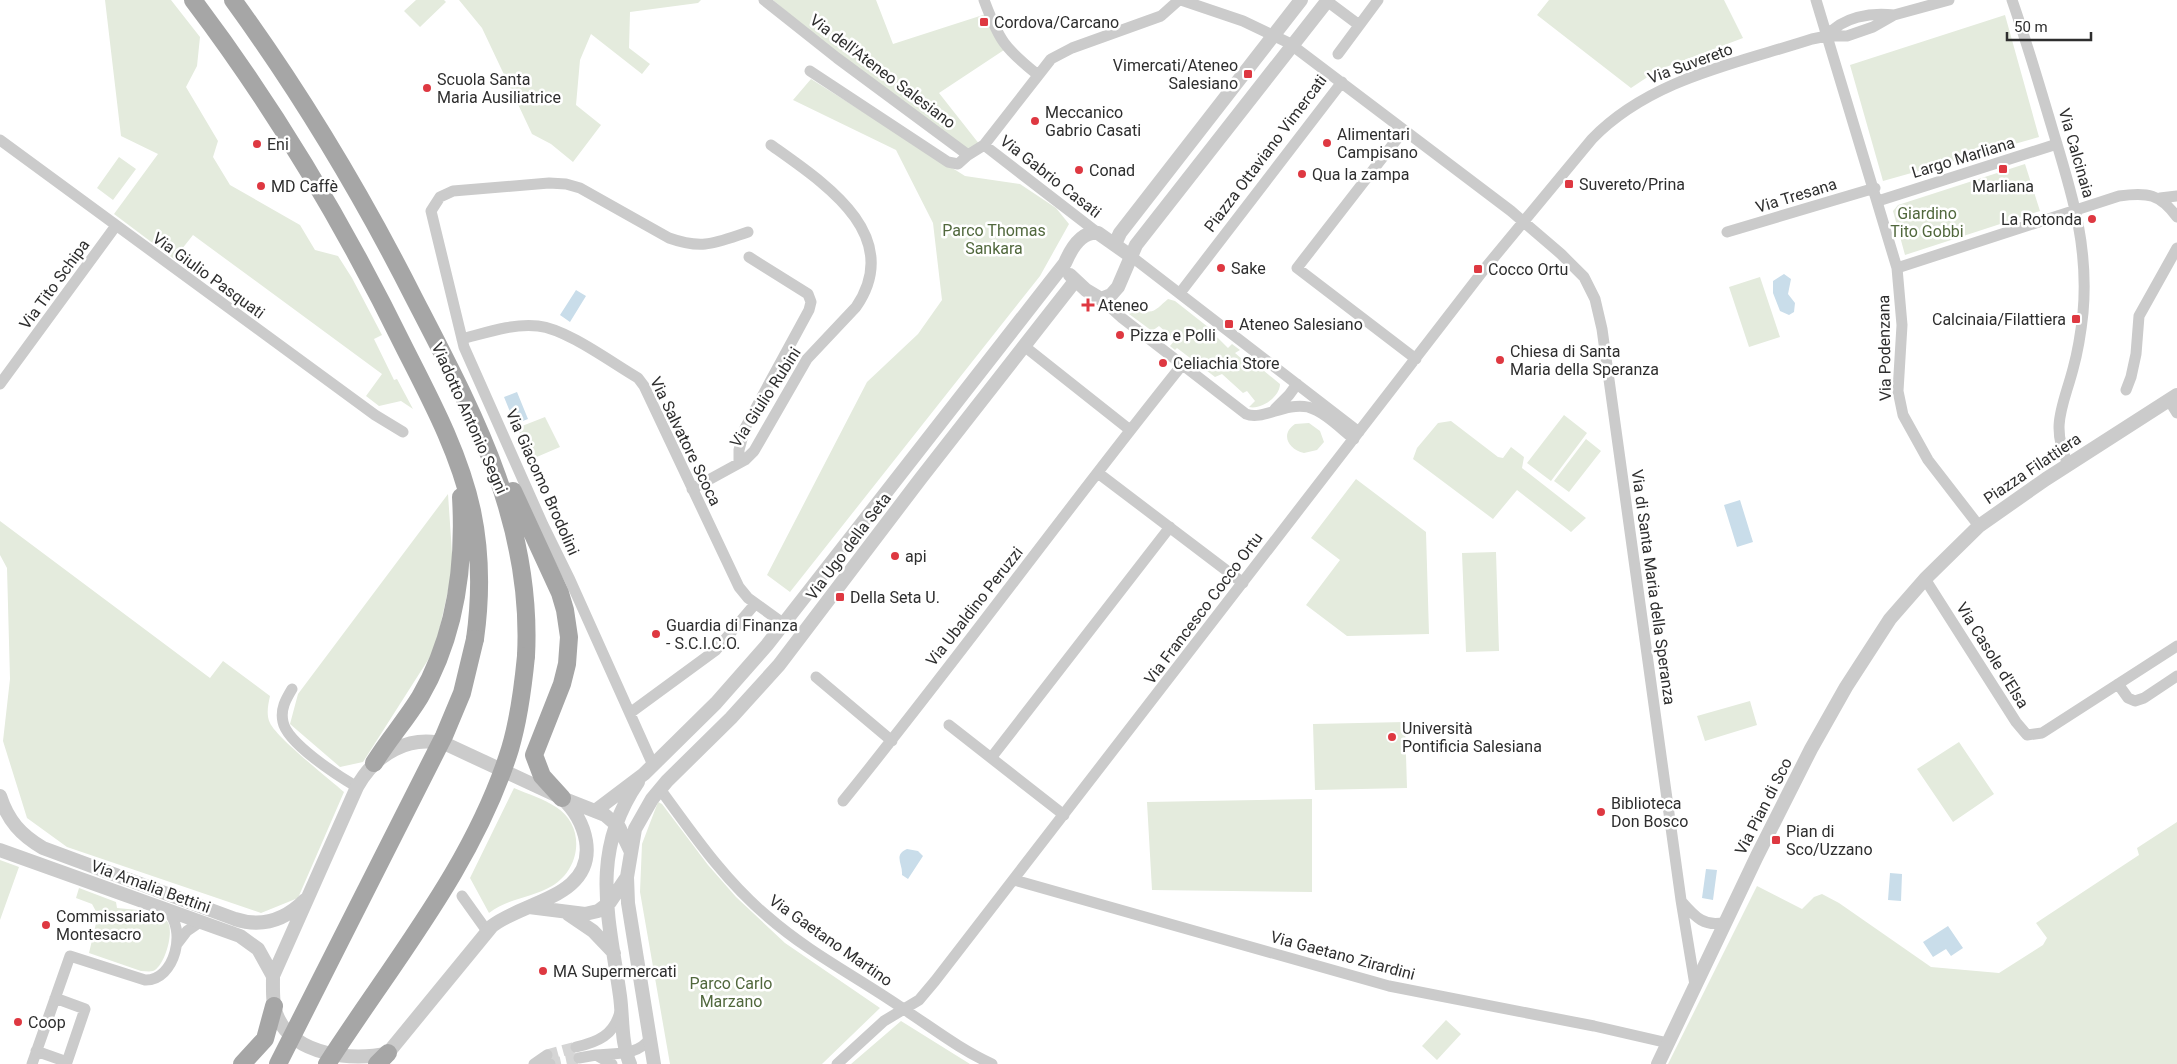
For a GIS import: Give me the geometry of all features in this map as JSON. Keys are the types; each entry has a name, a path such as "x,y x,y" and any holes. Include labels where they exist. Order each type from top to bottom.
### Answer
{"main road":[{"name":"Viadotto Antonio Segni","path":"193,0 244,69 308,168 382,300 428,396 459,469 472,511 479,553 479,596 475,639 462,693 447,730 278,1064"},
{"name":"Viadotto Antonio Segni","path":"232,0 288,78 364,203 437,341 484,441 504,493 515,528 526,596 526,656 523,687 516,723 498,782 466,850 327,1064"},
{"path":"484,441 516,497 557,585 565,610 569,642 567,664 557,699 534,755 540,773 562,798"},
{"path":"374,763 420,697 438,662 448,634 459,572 462,506 459,469"},
{"path":"242,1064 265,1039 274,1006"}],"street":[{"name":"Via dell'Ateneo Salesiano","path":"764,0 822,46 968,155"},
{"path":"984,0 1002,42 1038,75"},
{"path":"810,71 944,160 958,164 984,144 1047,63 1056,56 1072,48 1161,16 1180,0"},
{"name":"Piazza Ottaviano Vimercati","path":"1180,0 1232,17 1274,35 1342,82 1180,293"},
{"path":"1115,244 1120,233 1301,0"},
{"path":"1338,54 1378,0"},
{"name":"Via Podenzana","path":"1816,0 1875,188 1897,268 1902,307 1898,391 1903,415 1928,460 1979,526"},
{"name":"Via Suvereto","path":"1525,222 1592,139 1608,123 1634,103 1677,82 1827,36 1838,25 1867,15 1879,13 1894,15 1935,2 1949,0"},
{"name":"Via Calcinaia","path":"2012,0 2076,208 2082,252 2083,307 2076,359 2060,410 2058,424 2060,442 2068,464"},
{"path":"1102,299 1111,295 1118,287 1136,245 1328,1 1359,25"},
{"name":"Via di Santa Maria della Speranza","path":"1342,82 1525,222 1580,273 1590,286 1598,308 1681,900 1695,985"},
{"path":"1404,130 1297,268 1416,359"},
{"name":"Via Giulio Pasquati","path":"0,140 115,227 374,416 403,432"},
{"name":"Via Gabrio Casati","path":"984,144 1098,233"},
{"name":"Largo Marliana","path":"1878,201 2057,144"},
{"name":"Via Giulio Rubini","path":"692,488 739,464 754,451 806,359 856,307 863,297 870,270 866,238 852,212 824,183 771,145"},
{"name":"Via Giacomo Brodolini","path":"649,769 630,713 543,525 462,339 431,218 431,211 434,204 444,195 453,191 562,183 580,188 669,238 682,242 709,245 748,232"},
{"name":"Via Tresana","path":"1727,232 1875,188"},
{"path":"1897,268 2076,208 2126,195 2140,194 2160,198 2177,196"},
{"path":"2160,198 2177,217"},
{"name":"Via Francesco Cocco Ortu","path":"837,1064 884,1022 919,1000 929,988 1494,257 1525,222"},
{"name":"Via Tito Schipa","path":"0,384 115,227"},
{"path":"1090,232 1098,233 1180,293 1297,384 1356,436 1320,412 1310,408 1298,406 1274,410 1257,416 1246,414 1114,311 1102,299 1075,281 1067,271 1065,262 1070,251 1079,240 1090,232"},
{"path":"2126,390 2136,354 2139,316 2177,248"},
{"path":"739,464 739,450 745,428 809,310 811,302 808,294 749,257"},
{"name":"Via Ugo della Seta","path":"649,769 716,703 768,645 1065,262"},
{"name":"Via Ugo della Seta","path":"654,1064 628,903 628,876 637,825 660,789 731,718 778,665 1075,281"},
{"name":"Via Salvatore Scoca","path":"462,339 510,328 545,327 580,343 638,378 644,386 739,587 756,604 784,624"},
{"path":"1024,346 1130,430"},
{"name":"Via Ubaldino Peruzzi","path":"843,801 892,741 1182,365"},
{"path":"1274,410 1297,384"},
{"path":"2173,397 2177,413"},
{"name":"Piazza Filattiera","path":"1925,579 1979,526 2068,464 2173,397"},
{"path":"1098,473 1243,582"},
{"path":"991,758 1170,527"},
{"name":"Via Casole d'Elsa","path":"1925,579 2022,731 2031,736 2042,733 2118,684"},
{"name":"Via Pian di Sco","path":"1658,1064 1811,749 1846,687 1883,629 1925,579"},
{"path":"630,713 716,650 756,604"},
{"path":"2177,646 2118,684 2128,698 2135,701 2144,698 2177,676"},
{"path":"816,677 892,741"},
{"path":"292,689 282,708 285,728 323,766 357,787"},
{"path":"949,725 1064,815"},
{"path":"562,798 572,808 582,827 586,845 584,862 578,876 568,887 505,918 487,931 382,1059 372,1057 348,1058 314,1048 297,1040 287,1031 278,1019 274,1006 273,976 357,787 374,763 387,753 416,742 437,742 456,748 562,798 596,811 616,823 631,852"},
{"path":"596,811 649,769"},
{"path":"628,1058 607,905 607,862 616,823 628,797 649,769"},
{"name":"Via Gaetano Martino","path":"660,789 700,845 720,869 766,916 803,944 951,1041 992,1064"},
{"path":"0,796 7,814 17,830 43,848 235,919 259,924 272,921 287,915 307,898"},
{"name":"Via Amalia Bettini","path":"0,850 250,941 263,955 273,976"},
{"path":"528,907 588,914 598,911 607,905 628,876"},
{"name":"Via Gaetano Zirardini","path":"1014,880 1389,986 1587,1024 1668,1043"},
{"path":"462,896 487,931"},
{"path":"1681,900 1694,916 1702,922 1711,925 1726,922"},
{"path":"166,910 174,917 177,924 176,946"},
{"path":"560,911 588,926 614,954"},
{"path":"32,1064 70,956 145,980 160,978 166,972 176,946 187,931 200,922"},
{"path":"36,1051 67,1062 85,1009 55,998"},
{"path":"621,1005 617,1021 608,1034 577,1052 628,1058 643,1047 650,1038"},
{"path":"596,1055 612,1064"},
{"path":"534,1064 548,1061"}],"green space":[{"path":"105,0 171,0 200,37 197,66 186,87 218,141 213,157 230,185 300,225 315,250 338,256 352,278 382,335 374,339 394,380 397,379 413,409 401,401 379,406 366,396 382,374 193,235 174,259 114,214 158,154 121,136"},
{"path":"416,0 444,0 446,2 420,27 404,11"},
{"path":"459,0 701,0 698,3 630,12 629,48 650,64 642,74 591,34 580,60 576,105 601,125 573,162 551,144 532,134 482,28"},
{"path":"773,0 876,0 893,44 986,14 1004,50 939,93 980,145 969,152 827,46"},
{"path":"1549,0 1724,0 1743,38 1658,70 1631,88 1537,15"},
{"path":"2005,15 2039,137 1883,181 1850,65"},
{"name":"Parco Thomas Sankara","path":"811,79 965,176 1020,184 1056,208 1069,224 1040,276 790,592 767,575 867,382 918,334 942,300 933,223 896,150 793,100"},
{"path":"119,157 136,169 113,200 97,188"},
{"name":"Giardino Tito Gobbi","path":"2025,164 2040,211 1905,255 1893,211 1898,205"},
{"path":"1760,277 1780,337 1749,347 1729,287"},
{"path":"1168,299 1175,301 1208,327 1208,332 1218,338 1228,348 1232,344 1240,350 1235,353 1242,359 1254,358 1252,361 1280,384 1273,398 1259,407 1249,407 1255,401 1247,391 1243,393 1222,374 1215,377 1177,348 1175,350 1170,346 1175,340 1159,326 1152,331 1129,314 1137,303 1150,312 1157,309"},
{"path":"1564,415 1587,433 1551,481 1527,463"},
{"path":"545,417 560,447 532,459 517,428"},
{"path":"1451,421 1498,457 1503,458 1511,447 1524,457 1522,468 1586,518 1571,532 1517,490 1493,519 1413,459 1417,448 1438,423"},
{"path":"1309,423 1320,431 1324,442 1317,450 1304,453 1290,445 1287,437 1290,428 1295,424"},
{"path":"1586,439 1601,451 1569,492 1554,481"},
{"path":"1356,479 1426,532 1429,634 1347,636 1306,605 1340,560 1311,538"},
{"path":"448,494 453,568 435,649 363,762 340,767 290,724 298,694"},
{"path":"0,521 210,678 223,661 270,696 268,717 275,730 292,748 344,792 298,898 261,913 67,847 27,818 3,741 10,679 7,568 0,555"},
{"path":"1496,552 1499,651 1466,652 1462,553"},
{"path":"1750,701 1757,725 1705,741 1697,716"},
{"path":"1405,722 1407,788 1315,790 1313,724"},
{"path":"1959,742 1994,794 1953,822 1917,769"},
{"path":"514,788 556,807 566,815 576,836 574,859 562,879 552,886 504,904 489,913 470,878"},
{"path":"1312,799 1312,892 1152,890 1147,802"},
{"name":"Parco Carlo Marzano","path":"658,802 662,804 708,865 736,897 785,943 880,1008 822,1064 670,1064 640,892 642,844"},
{"path":"2177,822 2177,1064 1668,1064 1757,886 1802,909 1814,897 1822,894 1839,903 1931,967 1999,973 2043,945 2047,938 2036,923 2139,855 2137,848"},
{"path":"0,860 19,867 0,920"},
{"path":"79,888 116,902 117,908 138,910 167,921 170,932 168,948 157,968 153,971 141,971 89,953 98,915 92,904 76,898"},
{"path":"1446,1020 1461,1034 1437,1060 1422,1046"},
{"path":"901,1021 970,1064 851,1064"}],"water":[{"path":"1784,274 1791,279 1788,294 1795,303 1794,312 1789,315 1780,311 1773,293 1773,281"},
{"path":"576,290 586,296 570,322 560,315"},
{"path":"517,392 528,419 515,424 504,397"},
{"path":"1740,500 1753,542 1737,547 1724,505"},
{"path":"907,849 918,851 923,856 908,879 902,875 900,860 900,854"},
{"path":"1706,869 1717,870 1713,900 1702,898"},
{"path":"1890,873 1902,874 1901,901 1888,900"},
{"path":"1948,926 1963,948 1951,956 1946,949 1933,957 1923,942"}],"tunnel":[{"path":"547,1055 576,1047"},
{"path":"550,1064 579,1058"}],"place":[{"name":"Cordova/Carcano","path":"984,22"},
{"name":"Vimercati/Ateneo Salesiano","path":"1248,74"},
{"name":"Scuola Santa Maria Ausiliatrice","path":"427,88"},
{"name":"Meccanico Gabrio Casati","path":"1035,121"},
{"name":"Alimentari Campisano","path":"1327,143"},
{"name":"Eni","path":"257,144"},
{"name":"Marliana","path":"2003,169"},
{"name":"Conad","path":"1079,170"},
{"name":"Qua la zampa","path":"1302,174"},
{"name":"Suvereto/Prina","path":"1569,184"},
{"name":"MD Caffè","path":"261,186"},
{"name":"La Rotonda","path":"2092,219"},
{"name":"Sake","path":"1221,268"},
{"name":"Cocco Ortu","path":"1478,269"},
{"name":"Ateneo","path":"1088,305"},
{"name":"Calcinaia/Filattiera","path":"2076,319"},
{"name":"Ateneo Salesiano","path":"1229,324"},
{"name":"Pizza e Polli","path":"1120,335"},
{"name":"Chiesa di Santa Maria della Speranza","path":"1500,360"},
{"name":"Celiachia Store","path":"1163,363"},
{"name":"api","path":"895,556"},
{"name":"Della Seta U.","path":"840,597"},
{"name":"Guardia di Finanza - S.C.I.C.O.","path":"656,634"},
{"name":"Università Pontificia Salesiana","path":"1392,737"},
{"name":"Biblioteca Don Bosco","path":"1601,812"},
{"name":"Pian di Sco/Uzzano","path":"1776,840"},
{"name":"Commissariato Montesacro","path":"46,925"},
{"name":"MA Supermercati","path":"543,971"},
{"name":"Coop","path":"18,1022"}]}
